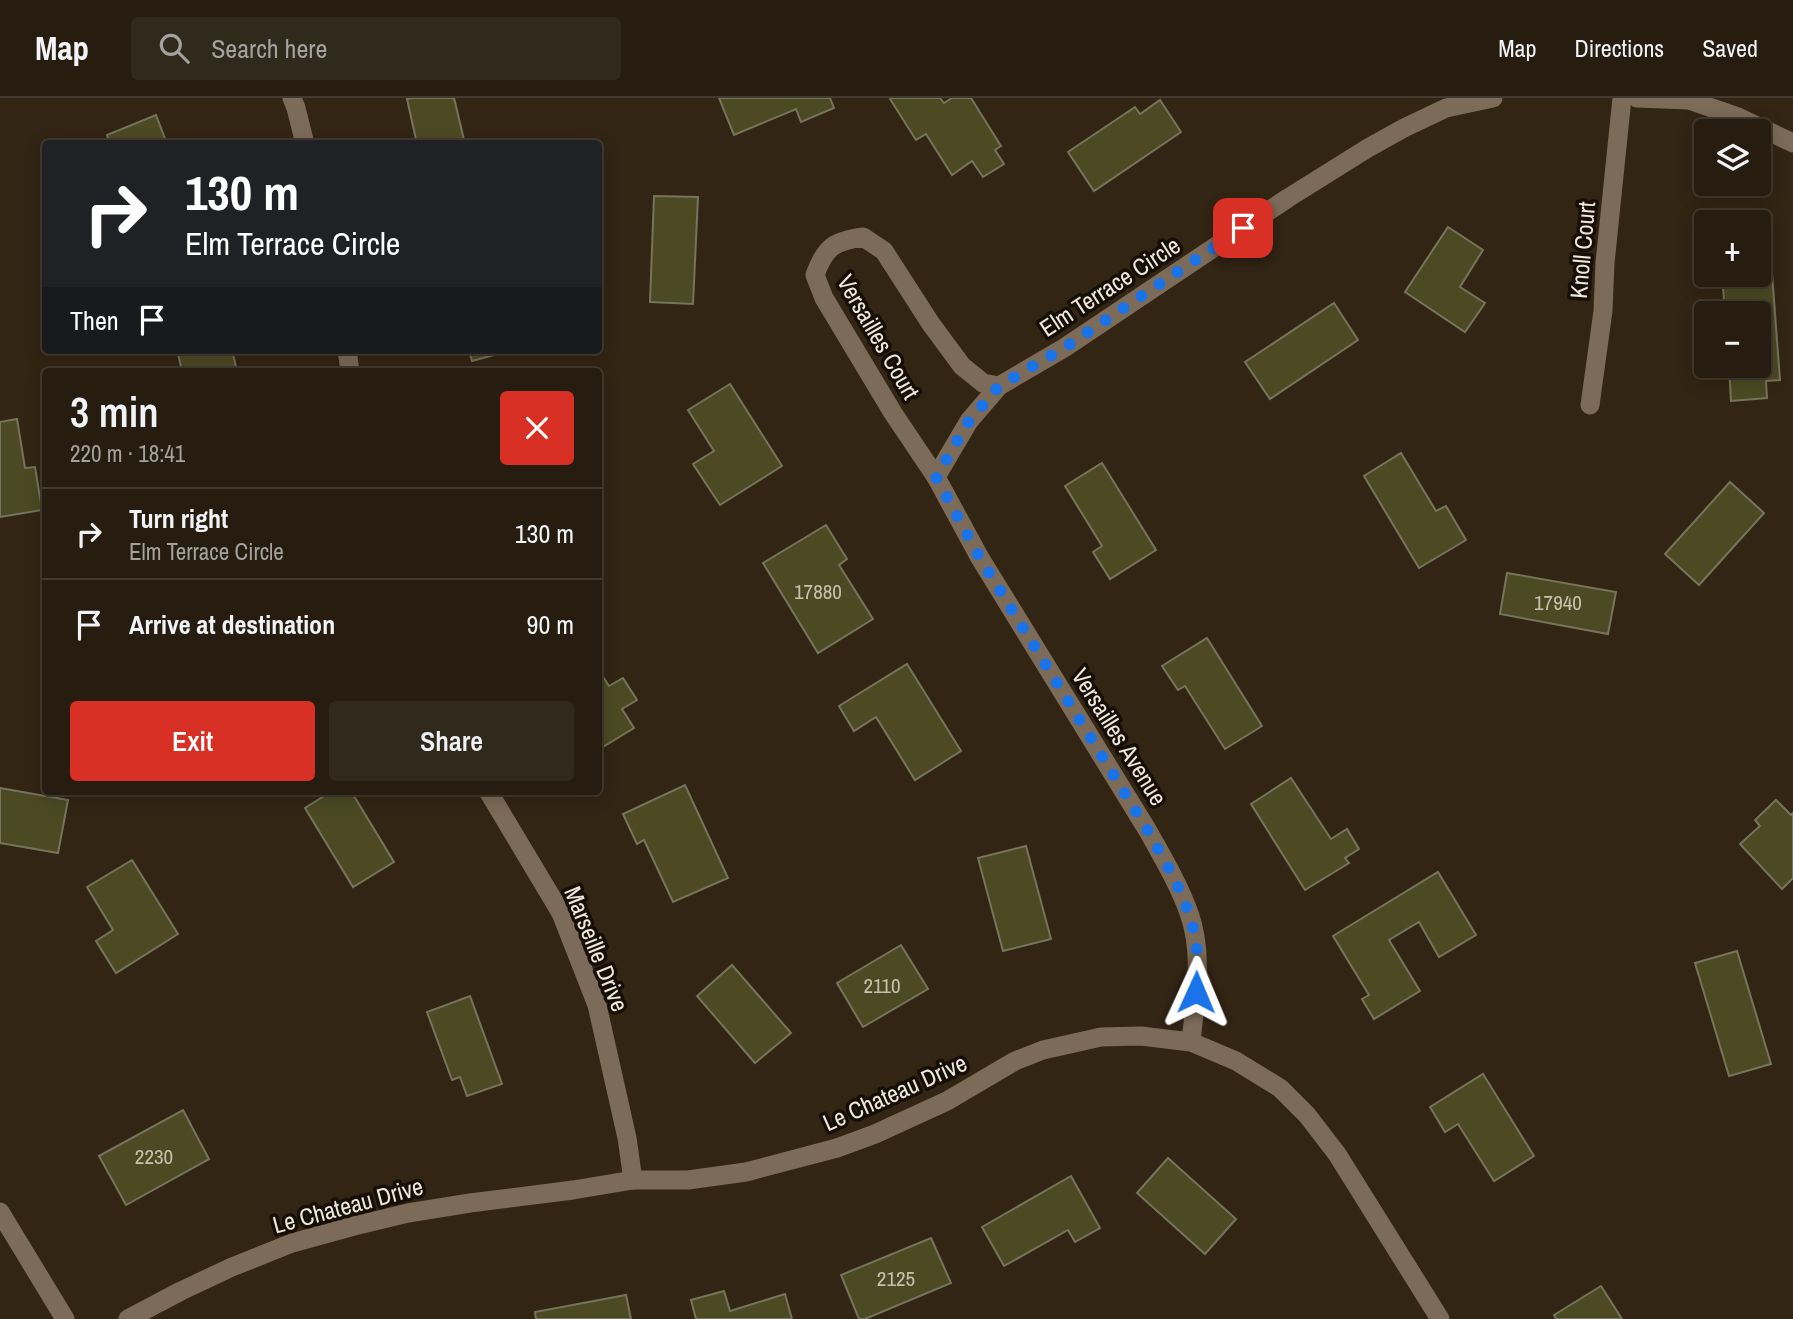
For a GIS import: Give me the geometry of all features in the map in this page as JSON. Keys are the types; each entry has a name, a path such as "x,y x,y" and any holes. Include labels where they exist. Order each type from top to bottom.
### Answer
{"street":[{"path":"292,98 304,140"},
{"name":"Elm Terrace Circle","path":"936,477 969,421 999,386 1064,348 1288,198 1368,148 1446,108 1493,98"},
{"name":"Knoll Court","path":"1590,405 1603,311 1605,263 1622,98"},
{"path":"1637,98 1689,100 1738,117 1793,143"},
{"name":"Versailles Court","path":"936,477 893,413 824,298 815,275 822,257 842,240 863,237 884,251 962,366 983,383 999,386"},
{"name":"Versailles Avenue","path":"936,477 980,558 1148,831 1172,875 1190,915 1197,953 1191,1042"},
{"name":"Marseille Drive","path":"490,795 561,913 597,1005 627,1138 633,1180"},
{"name":"Le Chateau Drive","path":"128,1319 232,1266 292,1243 408,1213 470,1203 633,1180 688,1180 746,1172 837,1148 875,1134 947,1101 1015,1061 1042,1050 1101,1037 1141,1037 1191,1042 1236,1060 1280,1088 1307,1115 1337,1154 1440,1319"},
{"path":"0,1212 65,1319"}],"building":[{"path":"454,98 464,140 416,140 407,99"},
{"path":"719,98 830,98 834,108 801,122 796,109 734,135"},
{"path":"940,98 944,103 952,98 971,98 1001,146 995,150 1004,164 983,177 972,161 952,175 926,134 916,140 890,99"},
{"path":"1160,100 1181,132 1094,191 1068,152 1135,107 1140,114"},
{"path":"156,115 165,140 109,140 107,135"},
{"path":"654,196 698,197 693,304 650,302"},
{"path":"1448,227 1483,250 1460,287 1485,303 1465,332 1405,292"},
{"path":"1771,260 1780,380 1766,381 1767,398 1731,401 1730,378 1771,378 1771,301 1724,301 1723,287 1771,287"},
{"path":"1334,303 1358,340 1270,399 1245,362"},
{"path":"178,354 233,354 236,368 181,368"},
{"path":"470,354 498,354 472,361"},
{"path":"730,384 782,466 720,505 693,464 714,451 688,410"},
{"path":"17,419 25,468 35,467 42,510 0,517 0,422"},
{"path":"1401,453 1436,511 1446,506 1466,540 1419,568 1364,476"},
{"path":"1102,463 1156,550 1110,579 1093,552 1102,546 1065,486"},
{"path":"1730,482 1764,513 1699,585 1665,554"},
{"path":"826,525 847,559 839,565 873,619 818,653 763,563"},
{"path":"1507,573 1616,592 1608,634 1500,614"},
{"path":"1207,638 1262,726 1225,749 1185,686 1178,690 1162,666"},
{"path":"907,664 961,751 915,780 876,717 854,731 839,706"},
{"path":"602,675 609,686 623,678 637,700 622,709 634,728 602,748"},
{"path":"1291,778 1331,839 1347,829 1359,849 1345,858 1349,863 1305,890 1251,804"},
{"path":"685,785 728,878 673,902 644,840 637,844 623,814"},
{"path":"0,788 68,800 58,853 0,843"},
{"path":"326,795 353,795 394,862 353,887 305,808"},
{"path":"1776,800 1791,815 1793,813 1793,878 1782,889 1740,844 1760,826 1755,820"},
{"path":"1026,846 1051,939 1003,951 978,858"},
{"path":"132,860 178,934 116,973 96,941 113,930 87,887"},
{"path":"1438,872 1476,935 1439,957 1419,922 1389,940 1420,991 1374,1019 1362,999 1369,995 1333,936"},
{"path":"901,945 928,989 863,1027 837,983"},
{"path":"1737,951 1771,1064 1729,1076 1695,963"},
{"path":"732,965 791,1033 755,1063 697,996"},
{"path":"470,996 502,1084 467,1096 460,1077 452,1080 427,1012"},
{"path":"1483,1074 1534,1156 1494,1181 1458,1124 1445,1132 1430,1107"},
{"path":"183,1110 209,1159 126,1205 99,1156"},
{"path":"1168,1158 1236,1219 1205,1254 1137,1193"},
{"path":"1071,1176 1100,1228 1075,1242 1068,1230 1004,1266 982,1227"},
{"path":"931,1238 951,1283 865,1319 859,1319 841,1275"},
{"path":"1601,1286 1622,1319 1556,1319 1554,1315"},
{"path":"724,1291 730,1311 785,1294 792,1319 696,1319 691,1300"},
{"path":"626,1295 631,1319 536,1319 535,1312"}],"route":[{"path":"1196,992 1197,953 1190,915 1172,875 1148,831 980,558 936,477 969,421 999,386 1064,348 1243,228"}]}
